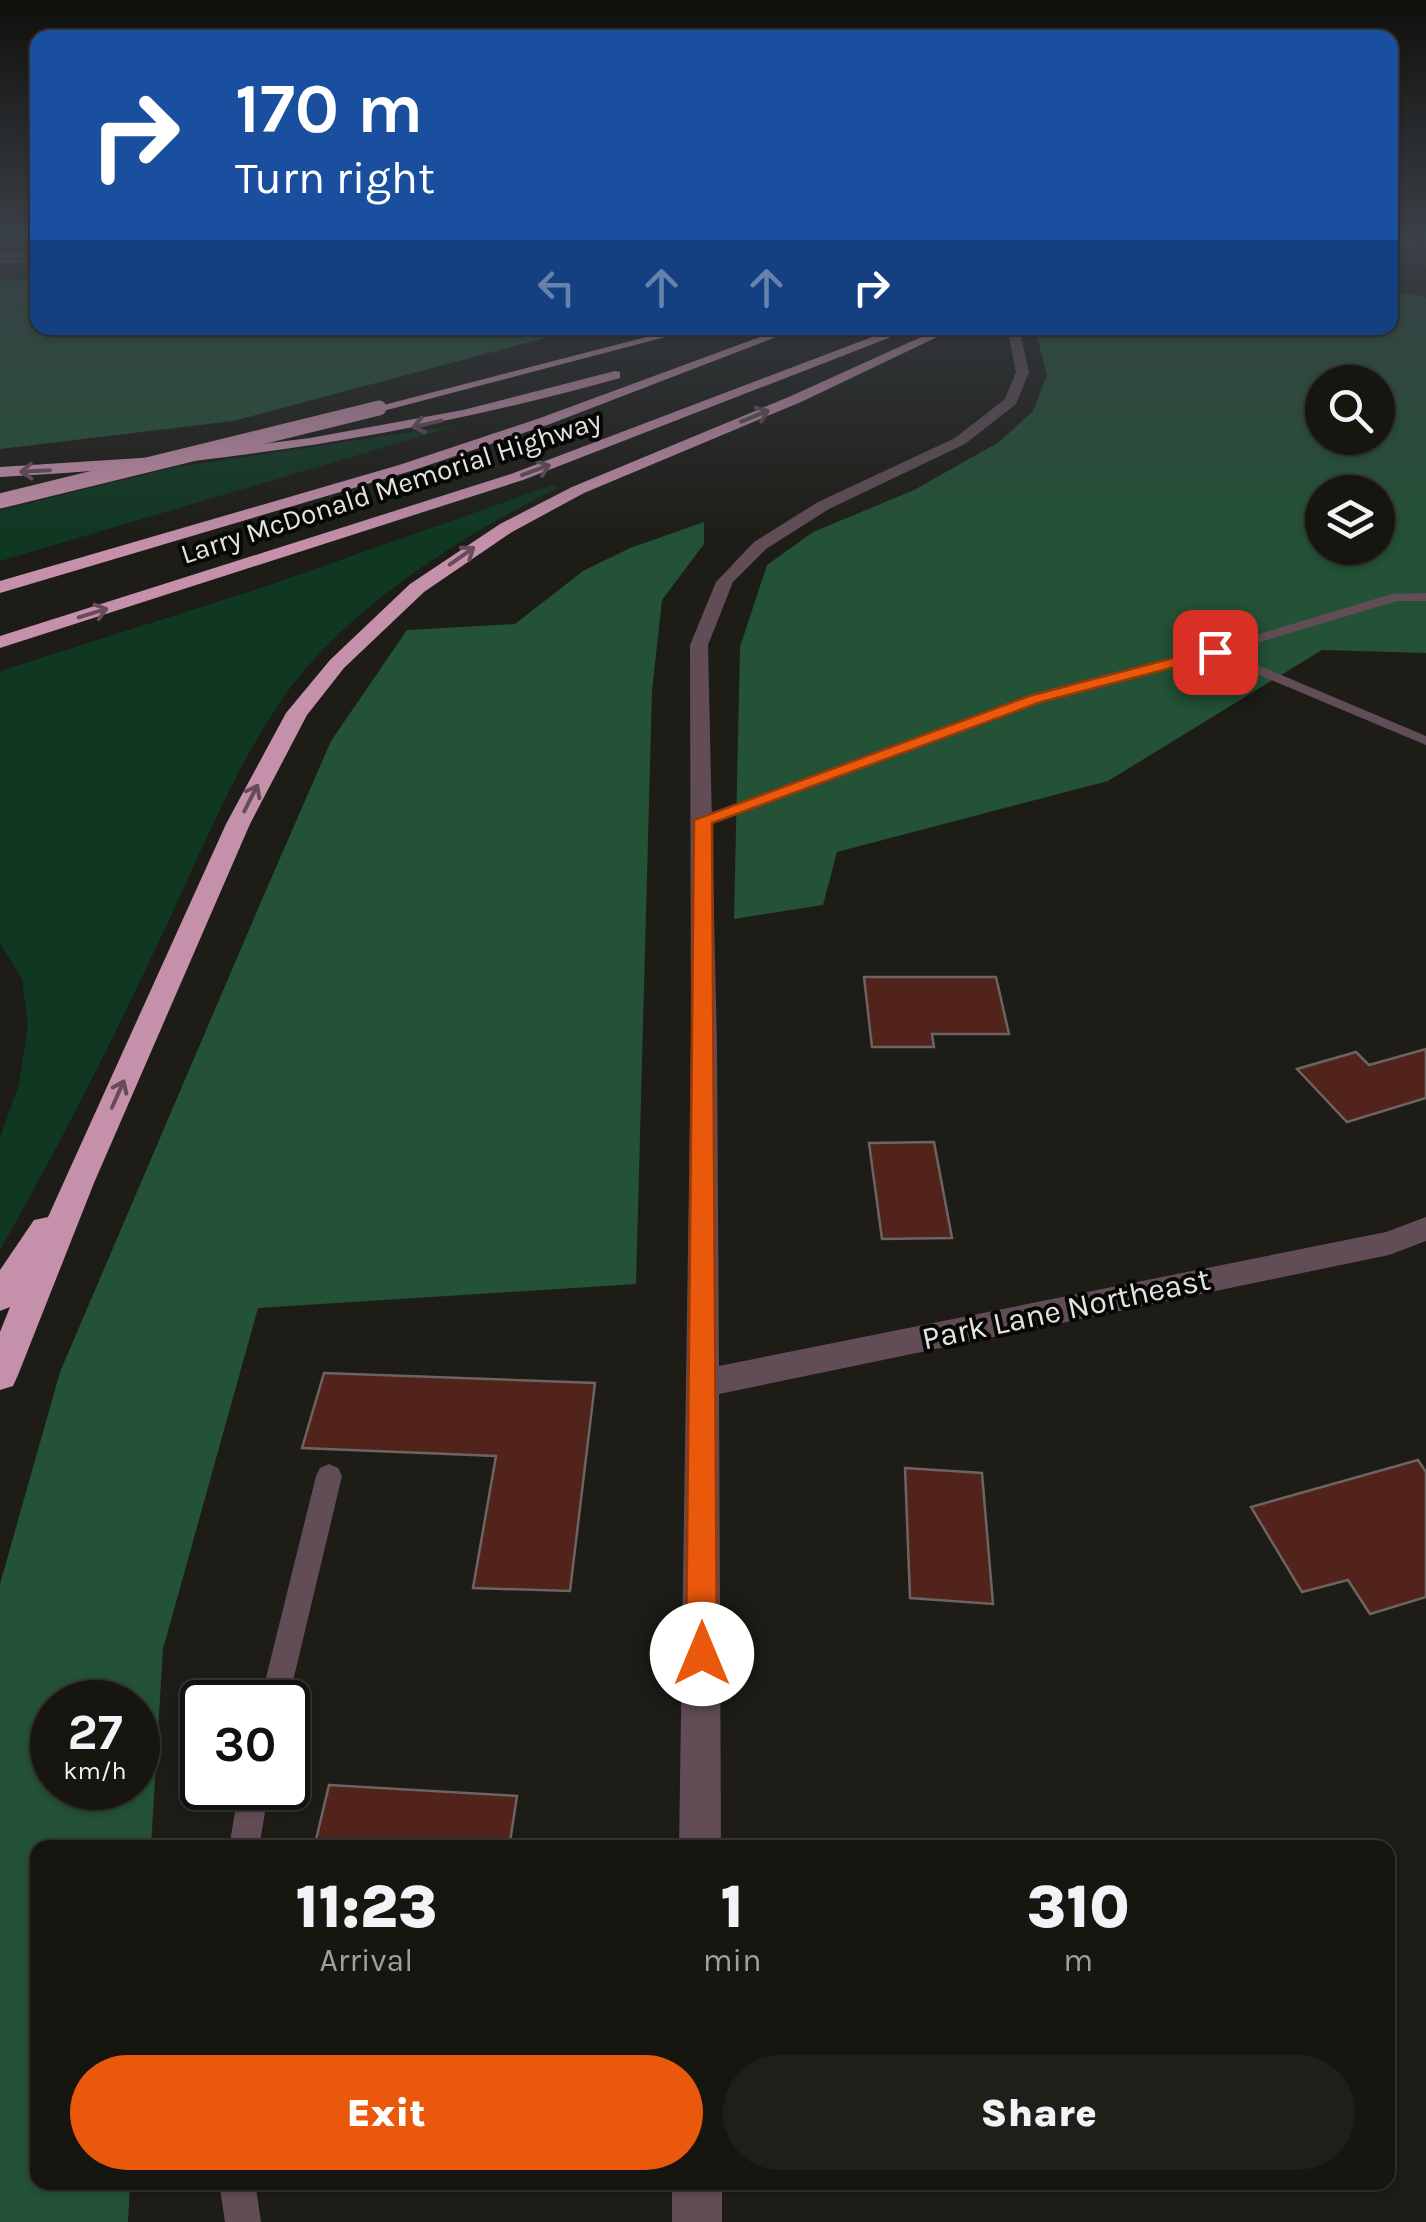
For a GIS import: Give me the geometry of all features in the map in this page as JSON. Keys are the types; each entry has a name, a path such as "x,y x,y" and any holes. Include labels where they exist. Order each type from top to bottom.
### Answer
{"highway":[{"path":"0,501 648,340"},
{"path":"0,472 215,457 410,428 535,399 735,340"},
{"name":"Larry McDonald Memorial Highway","path":"0,584 57,571 423,462 762,340"},
{"name":"Larry McDonald Memorial Highway","path":"0,642 517,477 875,340"},
{"path":"0,1376 78,1183 269,764 297,712 374,626 465,554 549,504 925,340"},
{"path":"0,1297 78,1183"}],"street":[{"path":"700,1840 704,1383 699,645 711,604 739,564 800,517 948,448 994,420 1022,382 1022,350 1017,340"},
{"name":"Park Lane Northeast","path":"704,1383 1390,1243 1426,1229"},
{"path":"697,2222 698,2190"}],"lane":[{"path":"703,820 1035,699 1215,652 1396,597 1426,596"},
{"path":"1215,652 1426,741"},
{"path":"279,1680 329,1476"},
{"path":"245,1840 250,1810"},
{"path":"238,2190 243,2222"}],"green space":[{"path":"0,340 539,340 233,421 0,449"},
{"path":"1038,340 1426,340 1426,653 1322,650 1108,781 837,852 823,905 734,919 740,647 767,565 813,532 914,490 999,442 1033,411 1047,375"},
{"path":"459,425 0,561 0,510 176,467"},
{"path":"553,485 558,488 485,527 376,601 314,659 288,691 236,778 105,1054 0,1250 0,1138 19,1084 28,1025 22,979 0,943 0,671 261,588"},
{"path":"704,522 704,544 662,600 652,691 636,1284 258,1308 163,1649 160,1698 160,1680 30,1680 30,1810 153,1810 151,1840 30,1840 30,2190 130,2190 128,2222 0,2222 0,1584 60,1372 331,741 407,630 515,624 583,571 630,548"}],"building":[{"path":"864,977 996,977 1009,1034 932,1034 934,1047 872,1047"},
{"path":"1426,1049 1426,1098 1347,1122 1297,1069 1356,1052 1369,1065"},
{"path":"934,1142 952,1238 882,1239 869,1143"},
{"path":"324,1373 595,1383 570,1591 473,1588 496,1456 302,1448"},
{"path":"1418,1460 1426,1472 1426,1597 1370,1614 1348,1580 1302,1592 1251,1507"},
{"path":"905,1468 982,1473 993,1604 910,1598"},
{"path":"329,1785 517,1796 510,1840 316,1840"}],"route":[{"path":"702,1654 703,820 1035,699 1215,652"}]}
